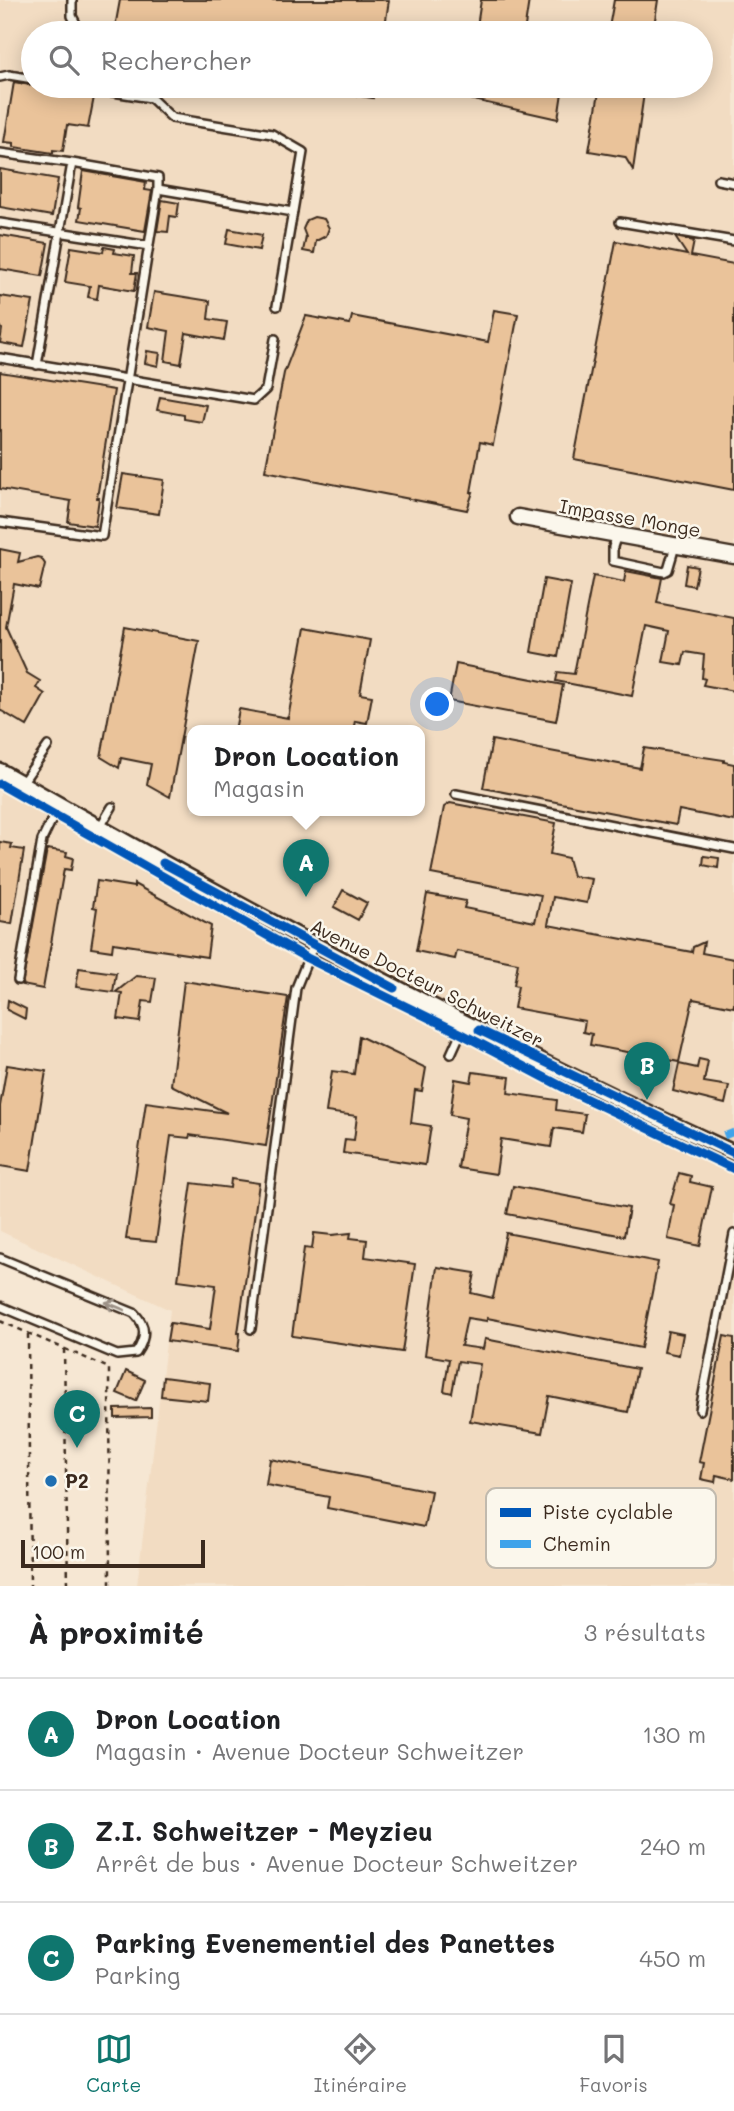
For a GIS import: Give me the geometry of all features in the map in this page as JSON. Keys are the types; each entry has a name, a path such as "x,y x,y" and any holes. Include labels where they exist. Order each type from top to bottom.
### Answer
{"street":[{"name":"Impasse Monge","path":"518,517 734,556"},
{"name":"Avenue Docteur Schweitzer","path":"0,771 313,946 734,1153"}],"lane":[{"path":"72,0 75,21"},
{"path":"0,77 21,77"},
{"path":"151,98 172,118 272,134 303,152 277,306"},
{"path":"0,153 158,178 102,536 0,522"},
{"path":"37,365 72,163"},
{"path":"718,180 734,183"},
{"path":"158,189 293,212"},
{"path":"620,222 734,241"},
{"path":"0,223 149,246"},
{"path":"0,358 254,400 266,389 275,339"},
{"path":"617,535 612,561 664,572 668,570 676,546"},
{"path":"22,783 48,746"},
{"path":"456,794 734,849"},
{"path":"18,980 42,840 59,804"},
{"path":"100,828 112,807"},
{"path":"251,1329 296,988 313,946"},
{"path":"451,1054 465,1023"},
{"path":"700,1409 734,1234"},
{"path":"0,1258 134,1313 142,1321 145,1333 136,1353 117,1356 0,1306"}],"path":[{"path":"0,1321 109,1368 110,1586"},
{"path":"28,1333 30,1586"},
{"path":"64,1349 68,1586"}],"shaded area":[{"path":"0,0 734,0 734,1586 137,1586 170,1310 0,1231"}],"building":[{"path":"120,0 389,0 386,21 116,21"},
{"path":"481,0 529,0 526,21 478,21"},
{"path":"614,0 658,0 655,21 610,21"},
{"path":"14,82 21,83 21,98 94,98 88,128 67,125 63,151 53,150 53,153 14,147 14,143 4,142"},
{"path":"465,98 561,98 558,119"},
{"path":"598,98 643,98 633,170 625,157 589,151"},
{"path":"0,169 58,179 52,216 0,207"},
{"path":"83,171 146,182 145,190 152,191 145,231 79,220"},
{"path":"162,200 179,203 177,217 170,216 168,232 157,231"},
{"path":"314,217 324,219 329,228 326,236 316,241 314,253 303,251 306,237 303,229 307,220"},
{"path":"229,229 262,235 259,250 226,244"},
{"path":"0,235 48,243 42,276 0,269"},
{"path":"675,237 694,241 691,256 734,264 734,490 574,459 616,241 687,255"},
{"path":"71,247 103,252 104,247 115,249 114,253 134,256 132,273 137,273 134,291 99,285 97,299 88,297 90,286 65,282"},
{"path":"154,292 210,301 208,319 227,322 224,340 186,333 181,364 165,361 169,331 148,327"},
{"path":"0,296 33,301 24,347 0,343"},
{"path":"494,310 518,314 493,445 480,442 473,492 467,510 265,471 284,373 306,316 350,324 352,316 488,342"},
{"path":"147,351 160,353 158,366 145,363"},
{"path":"0,372 114,390 95,526 68,522 71,501 0,489"},
{"path":"160,397 206,405 202,422 184,419 184,415 157,410"},
{"path":"123,474 164,480 159,514 117,508"},
{"path":"0,549 20,553 18,562 37,557 45,564 39,589 14,584 6,627 27,673 40,681 36,688 45,694 27,726 0,710"},
{"path":"687,565 698,567 694,586 684,584"},
{"path":"626,571 662,578 657,603 734,618 734,691 703,685 704,655 685,652 682,665 663,662 669,631 646,626 632,696 556,681 558,672 574,674 593,576 624,582"},
{"path":"544,579 571,584 558,657 531,652"},
{"path":"125,627 199,641 170,797 147,784 151,764 121,758 119,768 101,757"},
{"path":"305,628 370,640 360,694 372,696 367,723 355,721 354,725 236,725 239,709 288,718"},
{"path":"456,664 563,685 556,721 449,701"},
{"path":"492,740 640,768 644,748 724,760 734,764 734,821 679,810 676,825 483,788"},
{"path":"450,803 556,823 550,854 568,858 573,876 592,879 587,903 553,897 548,925 692,952 693,947 704,942 702,953 734,959 734,1007 693,999 679,1062 590,1045 592,1034 583,1032 585,1021 514,1008 518,963 457,951 455,959 416,951 427,894 466,901 464,908 535,922 541,895 431,874 444,807"},
{"path":"0,842 12,844 11,848 24,850 12,924 0,922"},
{"path":"47,849 67,852 66,856 73,858 71,870 64,869 43,989 22,985"},
{"path":"704,856 719,858 718,868 703,865"},
{"path":"97,881 134,887 134,884 211,926 207,957 113,943 112,951 91,948 97,908 93,907"},
{"path":"343,890 367,903 358,920 334,907"},
{"path":"79,968 116,973 113,992 76,987"},
{"path":"136,976 156,978 152,1002 143,1001 140,1022 118,1019 122,993 116,992"},
{"path":"184,981 288,997 266,1146 190,1135 189,1138 171,1136 156,1242 126,1239 146,1102 227,1113 171,1085"},
{"path":"8,1000 26,1009 25,1019 7,1010"},
{"path":"359,1036 426,1068 422,1091 415,1090 411,1123 431,1126 425,1165 343,1153 345,1139 354,1140 357,1116 326,1112 332,1071 354,1074"},
{"path":"699,1059 708,1061 704,1082 729,1086 725,1104 673,1091 679,1064 697,1068"},
{"path":"7,1065 46,1071 30,1171 0,1166 0,1106"},
{"path":"473,1072 510,1077 508,1093 557,1100 556,1110 585,1114 582,1132 554,1128 551,1147 501,1139 496,1174 458,1168 466,1118 450,1115 455,1079 471,1082"},
{"path":"679,1173 691,1176 690,1182 712,1187 700,1246 668,1239 674,1205 670,1204"},
{"path":"231,1179 259,1183 238,1333 238,1351 167,1341 170,1323 210,1329 216,1285 178,1280 192,1183 230,1188"},
{"path":"513,1186 629,1208 624,1236 507,1214"},
{"path":"314,1233 351,1233 350,1238 367,1240 365,1257 415,1264 402,1352 292,1336 304,1248 312,1249"},
{"path":"506,1233 658,1262 641,1348 487,1318 487,1321 467,1318 461,1346 483,1349 485,1339 637,1369 628,1412 549,1396 542,1433 470,1421 480,1364 458,1361 452,1393 444,1391 449,1359 425,1355 437,1267 475,1273 471,1293 493,1298"},
{"path":"668,1331 683,1334 679,1355 664,1352"},
{"path":"724,1336 734,1338 734,1479 716,1475 715,1482 701,1479 704,1463 699,1462"},
{"path":"126,1371 145,1380 136,1401 117,1393"},
{"path":"163,1377 210,1383 208,1401 161,1396"},
{"path":"151,1408 151,1417 115,1418 115,1409"},
{"path":"270,1459 431,1491 424,1527 327,1508 329,1497 266,1485"}],"marked path":[{"path":"724,1136 734,1132"}],"cycle path":[{"path":"0,784 307,958 460,1033 576,1094 734,1169"},
{"path":"163,863 394,988"},
{"path":"479,1030 734,1153"}],"place":[{"name":"Dron Location","path":"306,897"},
{"name":"Z.I. Schweitzer - Meyzieu","path":"647,1100"},
{"name":"Parking Evenementiel des Panettes","path":"77,1448"},
{"name":"P2","path":"51,1481"}]}
